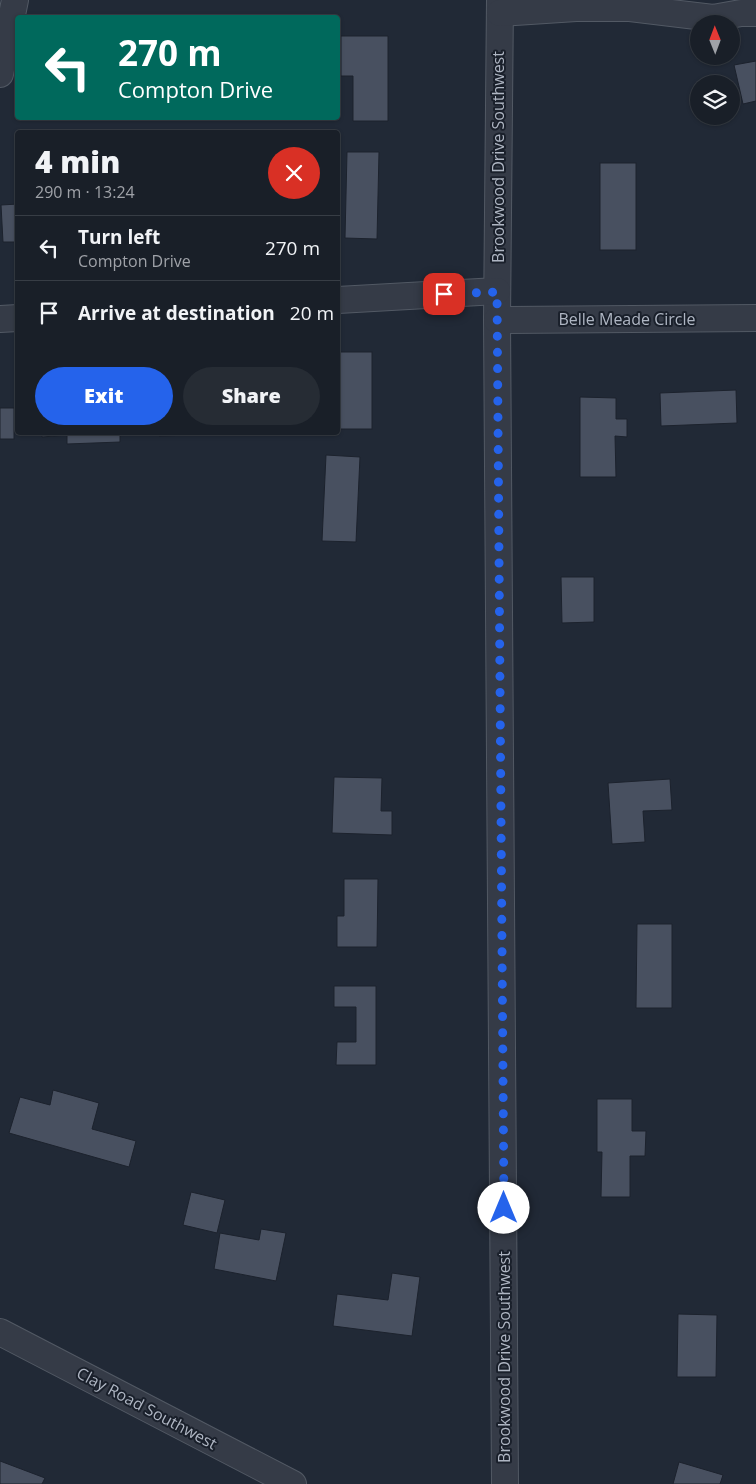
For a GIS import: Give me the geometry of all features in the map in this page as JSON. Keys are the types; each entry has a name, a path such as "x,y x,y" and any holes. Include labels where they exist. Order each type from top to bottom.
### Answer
{"street":[{"path":"0,74 15,0"},
{"path":"500,7 630,8 713,18 741,13 756,13"},
{"name":"Brookwood Drive Southwest","path":"500,7 497,320 505,1484"},
{"path":"340,300 497,292"},
{"path":"0,319 15,318"},
{"name":"Belle Meade Circle","path":"497,320 756,318"},
{"name":"Clay Road Southwest","path":"0,1332 293,1484"}],"building":[{"path":"341,36 388,36 388,121 353,121 353,76 341,76"},
{"path":"756,61 756,101 743,104 740,91 740,75 736,75 734,65"},
{"path":"347,152 379,152 377,239 345,238"},
{"path":"600,163 636,163 636,250 600,250"},
{"path":"15,204 15,242 3,242 1,205"},
{"path":"340,352 372,352 372,429 340,429"},
{"path":"736,390 737,423 661,426 660,393"},
{"path":"580,397 616,398 616,419 627,419 627,437 615,436 616,477 580,477"},
{"path":"0,408 14,408 14,439 0,439"},
{"path":"42,435 67,435 42,437"},
{"path":"67,435 120,435 120,442 67,444"},
{"path":"159,435 192,435 159,436"},
{"path":"326,455 360,457 356,542 322,541"},
{"path":"561,577 594,577 594,622 562,623"},
{"path":"334,777 382,778 381,811 392,811 392,835 332,833"},
{"path":"670,779 672,810 643,811 645,842 612,844 608,783"},
{"path":"344,879 378,879 377,947 337,947 337,916 344,916"},
{"path":"637,924 672,924 672,1008 636,1008"},
{"path":"334,986 376,986 376,1065 336,1065 337,1042 356,1042 356,1007 334,1007"},
{"path":"53,1090 99,1103 92,1129 136,1141 129,1167 9,1133 20,1097 50,1105"},
{"path":"597,1099 632,1099 632,1131 646,1131 645,1156 630,1156 630,1197 601,1197 602,1152 597,1152"},
{"path":"191,1192 225,1200 217,1233 183,1225"},
{"path":"261,1229 286,1233 276,1281 214,1269 220,1233 259,1240"},
{"path":"392,1273 420,1277 412,1336 333,1326 337,1294 388,1300"},
{"path":"678,1314 717,1315 716,1377 677,1377"},
{"path":"0,1461 45,1478 42,1484 0,1484"},
{"path":"679,1462 723,1475 720,1484 673,1484"}],"route":[{"path":"444,294 497,292 504,1208"}]}
